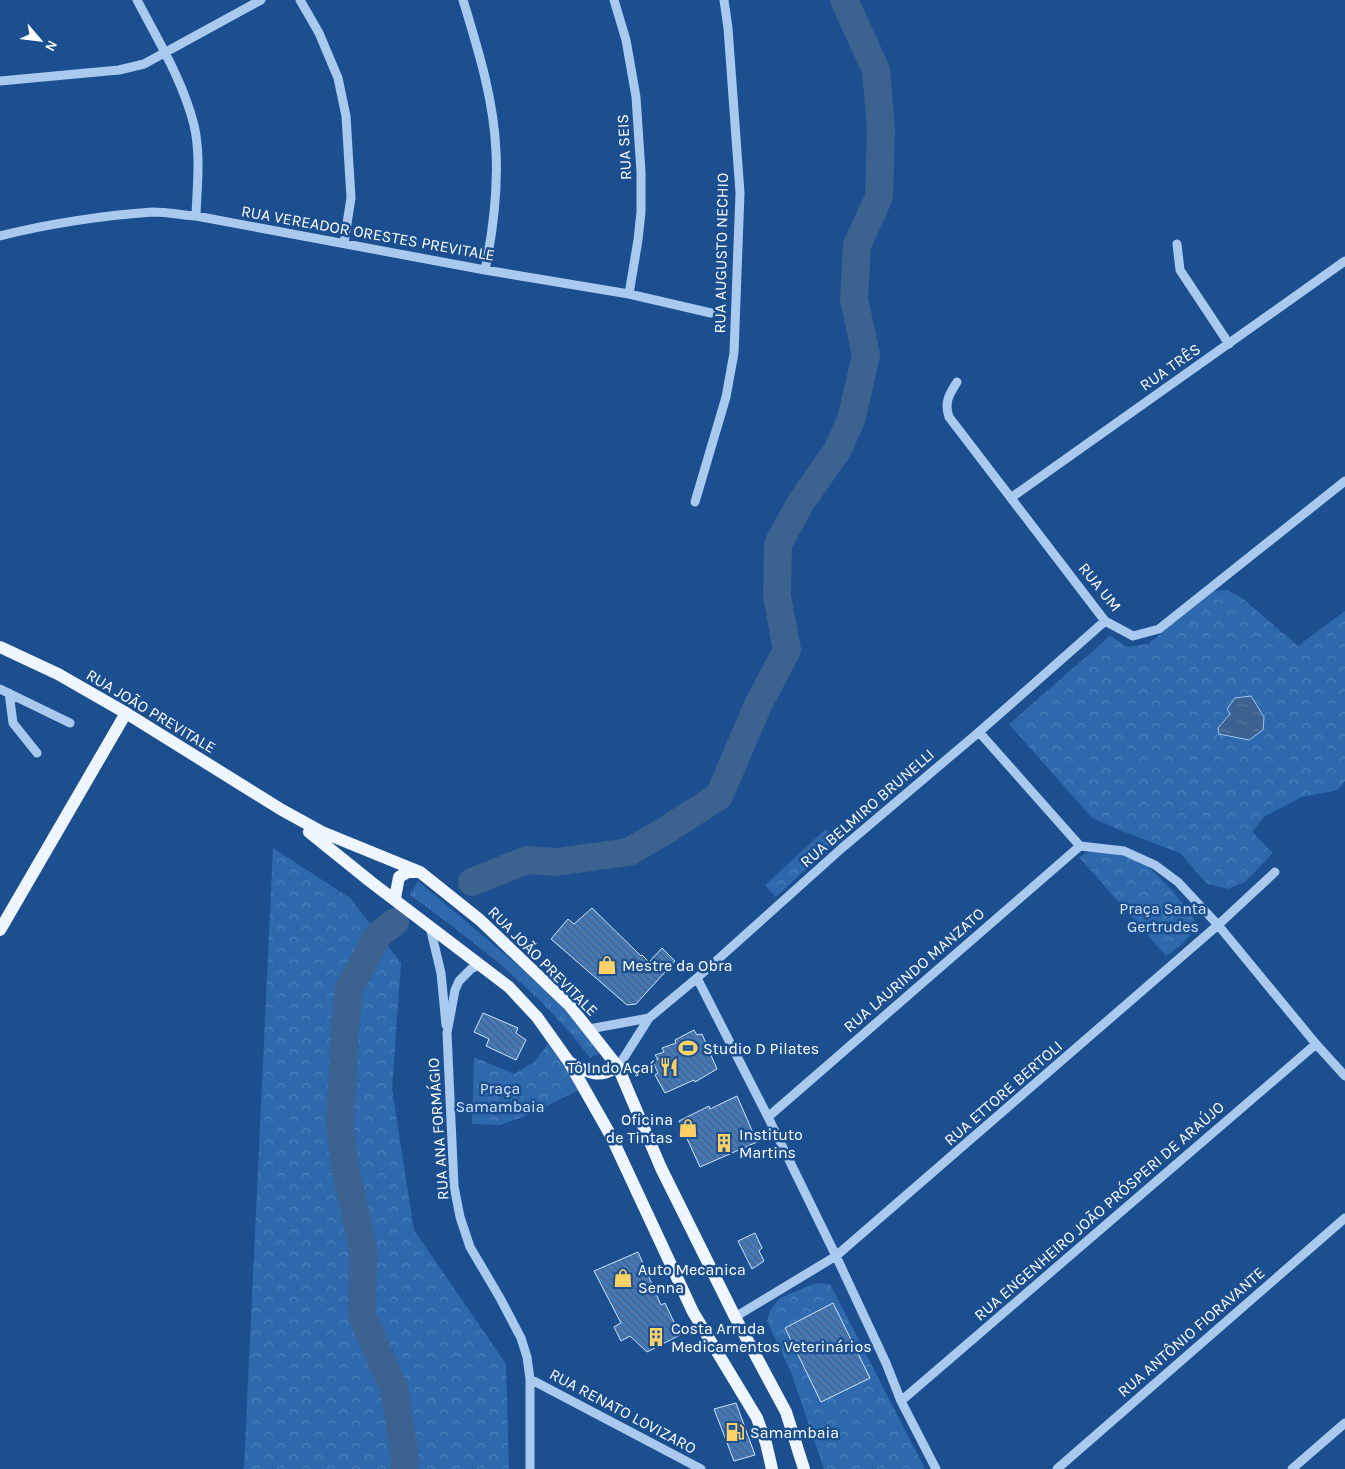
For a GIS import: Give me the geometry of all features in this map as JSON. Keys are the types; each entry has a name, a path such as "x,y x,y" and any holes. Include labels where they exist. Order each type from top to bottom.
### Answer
{"main road":[{"name":"RUA JOÃO PREVITALE","path":"0,647 58,674 126,713 282,810 322,832 420,872 480,920 570,1006 618,1067 661,1168 786,1412 804,1469"},
{"path":"0,930 126,713"},
{"name":"RUA JOÃO PREVITALE","path":"282,810 371,882 395,898 509,987 537,1017 570,1062 611,1136 693,1312 757,1418 766,1443 772,1469"},
{"path":"395,898 396,884 399,877 408,872 420,872"},
{"path":"570,1062 597,1075 607,1073 618,1067"}],"street":[{"path":"137,0 181,87 194,126 199,161 196,216"},
{"path":"0,81 119,70 144,64 261,0"},
{"path":"300,0 319,33 338,78 346,116 351,198 344,243"},
{"path":"463,0 478,47 490,102 496,152 494,225 485,270"},
{"name":"RUA SEIS","path":"614,0 626,40 636,97 641,172 640,222 629,294"},
{"name":"RUA AUGUSTO NECHIO","path":"695,502 726,397 734,353 740,194 728,28 724,0"},
{"name":"RUA VEREADOR ORESTES PREVITALE","path":"0,236 19,231 155,212 196,216 485,270 629,294 711,313"},
{"name":"RUA VEREADOR ORESTES PREVITALE","path":"0,231 19,231"},
{"path":"1177,244 1180,270 1229,344"},
{"name":"RUA TRÊS","path":"1012,497 1345,261"},
{"name":"RUA UM","path":"957,382 947,398 946,408 949,417 1105,621 1133,636 1159,629 1345,481"},
{"name":"RUA BELMIRO BRUNELLI","path":"618,1067 648,1018 697,978 842,848 979,732 1105,621"},
{"path":"4,691 70,723"},
{"path":"4,691 13,723 38,753"},
{"path":"979,732 1080,846 1124,851 1155,865 1178,882 1218,925 1316,1044 1345,1076"},
{"name":"RUA LAURINDO MANZATO","path":"768,1117 1080,846"},
{"name":"RUA ETTORE BERTOLI","path":"736,1317 836,1256 1218,925 1275,872"},
{"path":"430,927 441,973 447,1033"},
{"name":"RUA ANA FORMÁGIO","path":"482,966 471,969 459,981 455,990 447,1033 454,1186 460,1217 470,1248 521,1338 527,1357 530,1379 530,1469"},
{"path":"697,978 836,1256 886,1363 901,1401 936,1469"},
{"name":"RUA BELMIRO BRUNELLI","path":"589,1029 648,1018"},
{"name":"RUA ENGENHEIRO JOÃO PRÓSPERI DE ARAÚJO","path":"901,1401 1316,1044"},
{"name":"RUA ANTÔNIO FIORAVANTE","path":"1057,1469 1345,1218"},
{"name":"RUA RENATO LOVIZARO","path":"530,1379 702,1469"},
{"path":"1292,1469 1345,1423"}],"green space":[{"path":"1227,590 1242,598 1298,646 1345,611 1345,781 1338,790 1302,797 1265,816 1252,832 1273,853 1245,882 1228,889 1207,884 1180,853 1092,818 1009,724 1110,636 1128,647 1148,644 1213,591"},
{"path":"826,829 836,841 776,897 765,885"},
{"path":"273,848 350,898 401,963 392,1089 414,1230 506,1364 509,1469 243,1469"},
{"name":"Praça Santa Gertrudes","path":"1097,851 1121,855 1139,861 1150,868 1164,882 1195,921 1188,938 1184,942 1166,956 1079,857 1088,852"},
{"path":"418,881 514,962 562,1006 600,1053 590,1058 571,1034 529,990 483,950 410,895"},
{"name":"Praça Samambaia","path":"548,1044 581,1089 528,1115 500,1125 472,1124 474,1057 514,1074 534,1062"},
{"path":"816,1283 830,1284 925,1469 824,1469 791,1372 767,1321 770,1310 780,1298"}],"water":[{"path":"1251,696 1264,717 1263,730 1249,740 1219,734 1218,728 1230,714 1227,709 1235,698"}],"building":[{"path":"592,908 649,962 662,948 675,961 636,1004 627,1005 551,939 568,919 574,924"},
{"path":"483,1013 518,1028 516,1033 526,1040 516,1060 486,1046 489,1039 474,1032"},
{"path":"694,1030 697,1035 702,1034 717,1069 695,1082 694,1080 665,1093 655,1075 658,1073 652,1060 658,1059 655,1055 664,1052 662,1048 676,1043 675,1040"},
{"path":"737,1096 757,1142 700,1167 679,1121 709,1106 710,1109"},
{"path":"755,1233 762,1248 759,1251 764,1261 752,1269 738,1241"},
{"path":"638,1252 661,1305 665,1303 680,1335 647,1352 630,1336 621,1341 614,1327 621,1323 594,1271"},
{"path":"833,1303 870,1378 821,1402 785,1328"},
{"name":"Samambaia","path":"736,1403 755,1455 734,1461 714,1409"}],"waterway":[{"path":"472,882 527,860 556,862 629,852 719,796 758,705 787,650 777,596 778,544 801,502 837,451 851,420 866,355 854,299 857,245 879,197 881,129 876,70 844,0"},
{"path":"395,922 378,935 349,989 345,1027 340,1126 345,1167 363,1248 362,1316 394,1388 405,1459 404,1469"}],"place":[{"name":"Mestre da Obra","path":"607,965"},
{"name":"Studio D Pilates","path":"688,1048"},
{"name":"Tô Indo Açaí","path":"669,1067"},
{"name":"Oficina de Tintas","path":"688,1128"},
{"name":"Instituto Martins","path":"724,1143"},
{"name":"Auto Mecanica Senna","path":"623,1278"},
{"name":"Costa Arruda Medicamentos Veterinários","path":"656,1337"},
{"name":"Samambaia","path":"735,1432"}]}
